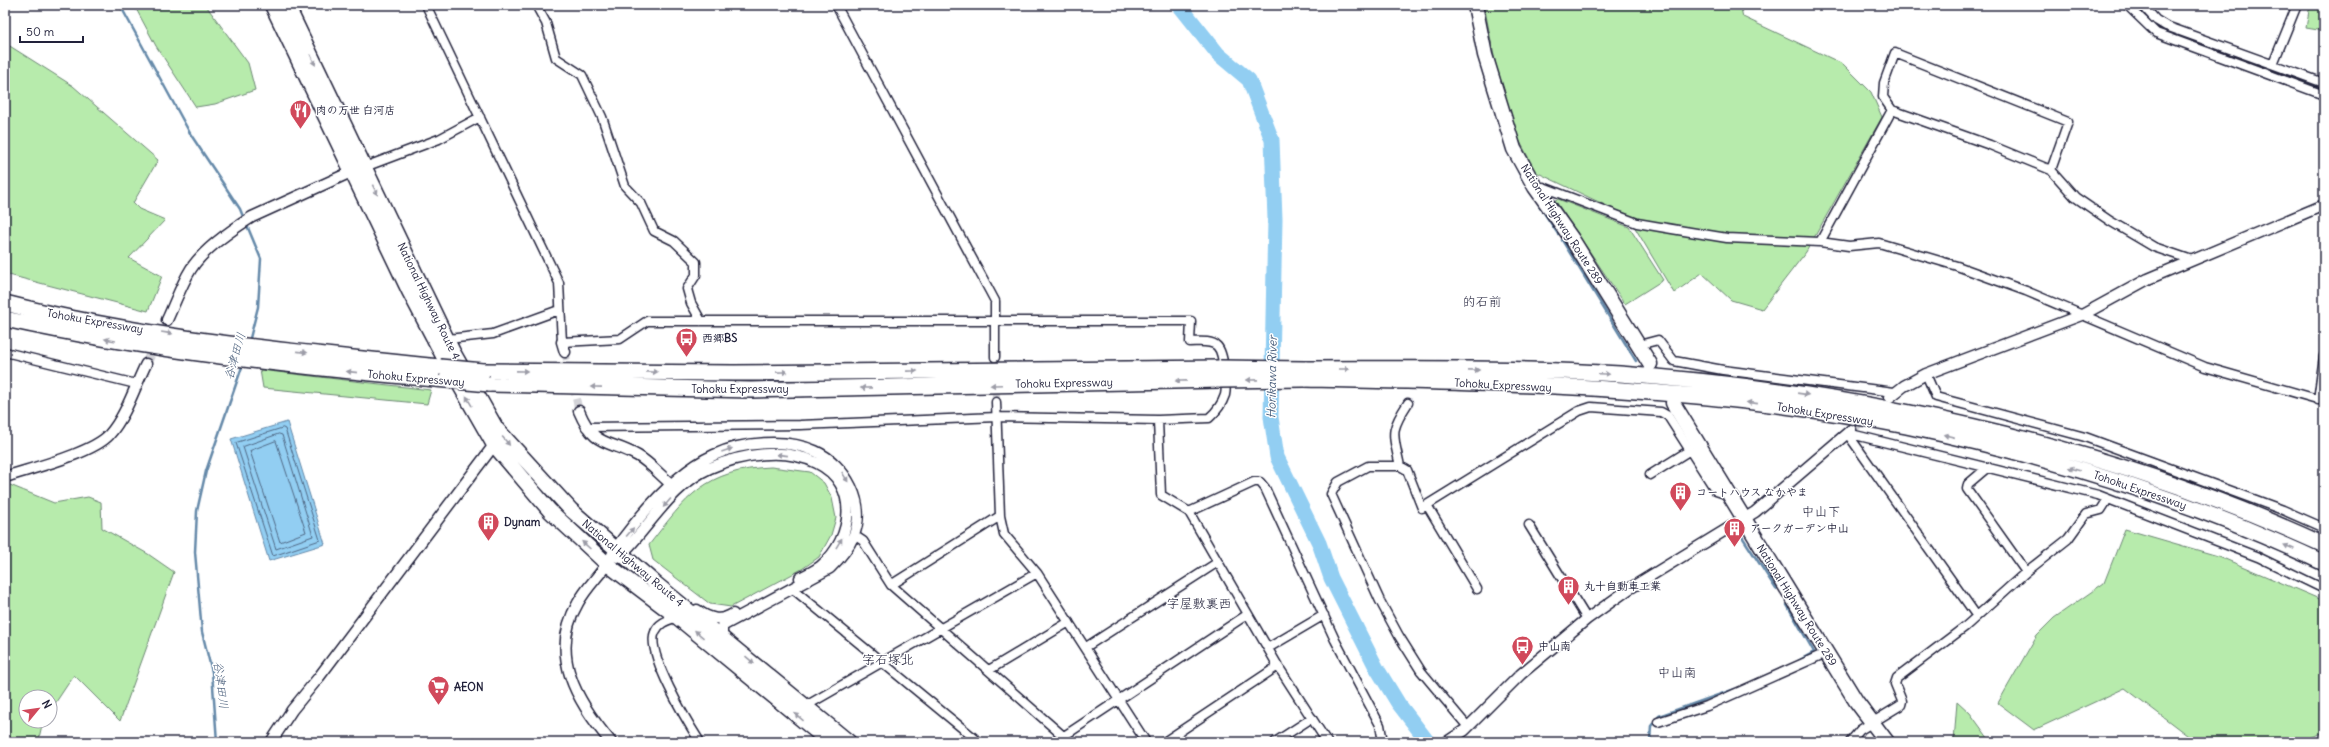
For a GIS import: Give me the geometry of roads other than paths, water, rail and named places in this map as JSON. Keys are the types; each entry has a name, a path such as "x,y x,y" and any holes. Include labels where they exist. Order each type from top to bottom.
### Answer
{"highway":[{"name":"National Highway Route 4","path":"272,5 358,170 496,428 571,510 655,583 722,636 804,707 849,742"},
{"name":"National Highway Route 4","path":"287,5 358,170 442,354 494,445 550,511 607,564 678,617 829,742"},
{"name":"National Highway Route 289","path":"1475,5 1485,55 1514,149 1535,187 1572,239 1650,364"},
{"name":"Tohoku Expressway","path":"5,302 42,312 234,344 261,354 443,374 750,390 1220,374 1540,371 1617,374 1764,388 1839,399 1905,412 2078,454 2225,503 2324,545"},
{"name":"Tohoku Expressway","path":"5,319 114,340 231,359 261,354"},
{"name":"Tohoku Expressway","path":"1305,374 1625,391 1764,404 1904,426 2012,452 2132,487 2221,518 2324,563"},
{"name":"National Highway Route 289","path":"1673,403 1826,653 1871,722 1887,742"}],"street":[{"path":"426,5 559,283 559,310 564,347 620,339 647,322 1190,321 1190,342 1207,342 1217,346 1223,357 1225,394 1215,412 1209,418 1158,420 997,417 800,425 586,427"},
{"path":"536,5 546,23 556,58 582,76 585,82 602,118 624,186 641,203 654,231 674,241 696,262 696,275 687,289 691,303 701,321"},
{"path":"836,5 995,301 995,358"},
{"path":"2127,5 2156,33 2324,95"},
{"path":"2146,5 2145,8 2156,20 2166,26 2324,83"},
{"path":"2273,64 2296,5"},
{"path":"2051,170 2068,122 1895,53 1884,83 1883,98 1892,110 1990,145 2051,170 2075,197 2110,221 2154,247 2192,260"},
{"path":"1820,242 1862,168 1892,110"},
{"path":"167,320 191,269 199,258 252,217 358,170 439,139 480,117"},
{"path":"1535,187 1543,188 1637,223 1727,238 1820,242 1849,246 1879,243 1964,269 2084,314 2205,367 2321,400 2324,356"},
{"path":"1639,345 1658,340 1674,360 1723,370 1892,394 1926,374 2084,314 2148,279 2324,205"},
{"path":"448,339 493,334 559,310"},
{"path":"5,352 136,384"},
{"path":"5,476 86,450 109,435 122,415 146,364"},
{"path":"1926,374 1936,397 2085,437 2283,510 2324,528"},
{"path":"996,402 1000,516 1004,534 1037,572 1146,742"},
{"path":"1400,466 1394,434 1396,422 1408,403"},
{"path":"1466,729 1421,671 1399,636 1380,601 1331,494 1338,482 1368,466 1400,466 1407,470 1422,508 1579,411 1590,407 1661,412 1668,416 1716,491 1728,495"},
{"path":"579,411 586,427 592,434 605,443 637,456 671,484"},
{"path":"1158,420 1161,495 1189,512 1278,666 1327,742"},
{"path":"1849,432 2066,485 2108,499 2258,557 2324,589"},
{"path":"1447,742 1466,729 1521,674 1587,619 1629,589 1744,520 1849,432"},
{"path":"1849,432 1976,615"},
{"path":"619,552 671,484 708,459 733,448 773,444 802,446 828,458 847,478 854,494 857,509 854,536 847,549 830,568 722,626 722,636"},
{"path":"271,742 292,710 319,677 494,445"},
{"path":"1650,475 1690,450"},
{"path":"611,742 599,728 577,695 565,660 569,621 591,582 607,564 674,494 709,468 731,460 776,454 799,457 816,463 829,471 842,488 847,500 847,528 833,553 821,567 726,618 711,619 702,615 669,588 655,583"},
{"path":"1988,467 1968,484 1967,489 2026,572"},
{"path":"1189,512 1254,482 1260,482 1265,488 1324,615 1380,725 1384,742"},
{"path":"1850,742 1860,730 1871,722 1901,705 1902,701 1895,684 1897,678 1966,626 1976,615 2026,572 2068,539 2086,514 2101,510 2108,499"},
{"path":"1427,505 1477,589"},
{"path":"891,585 1000,516"},
{"path":"1529,525 1587,619"},
{"path":"854,536 863,541 891,585 1068,739"},
{"path":"1086,648 1218,562"},
{"path":"804,707 1037,572"},
{"path":"793,589 979,742"},
{"path":"1055,742 1068,739 1118,699 1248,614"},
{"path":"1268,648 1324,615"},
{"path":"678,617 662,623 658,627 654,633 654,645 677,705 700,742"},
{"path":"989,670 1069,622"},
{"path":"1658,722 1707,706 1826,653"},
{"path":"1164,742 1278,666"},
{"path":"1275,742 1312,718"}],"water":[{"path":"287,422 325,544 269,561 231,439"}],"waterway":[{"name":"谷津田川","path":"120,5 191,135 240,209 244,219"},
{"name":"Horikawa River","path":"1179,5 1218,54 1249,80 1272,140 1275,219 1271,417 1277,457 1319,543 1331,578 1376,667 1398,703 1428,742"},
{"path":"2135,5 2155,25 2166,32 2324,90"},
{"path":"1518,171 1523,180"},
{"path":"1539,205 1558,234"},
{"name":"谷津田川","path":"246,223 261,259 258,307 249,342"},
{"path":"1562,240 1636,361"},
{"name":"谷津田川","path":"217,742 212,672 202,632 195,552 197,511 206,471 243,364"},
{"path":"1741,535 1776,589"},
{"path":"1787,605 1814,652 1798,661"},
{"path":"1650,742 1651,726 1659,716 1735,689"}],"tunnel":[{"path":"146,364 167,320"},
{"path":"565,352 579,411"},
{"path":"995,357 996,402"},
{"path":"1851,430 1890,397"}],"place":[{"name":"肉の万世 白河店","path":"300,130"},
{"name":"西郷BS","path":"687,358"},
{"name":"コートハウス なかやま","path":"1680,512"},
{"name":"Dynam","path":"489,542"},
{"name":"アークガーデン中山","path":"1734,548"},
{"name":"丸十自動車工業","path":"1569,606"},
{"name":"中山南","path":"1522,666"},
{"name":"AEON","path":"438,706"}],"district":[{"name":"的石前","path":"1482,301"},
{"name":"中山下","path":"1821,511"},
{"name":"字屋敷裏西","path":"1199,603"},
{"name":"字石塚北","path":"888,659"},
{"name":"中山南","path":"1677,672"}]}
